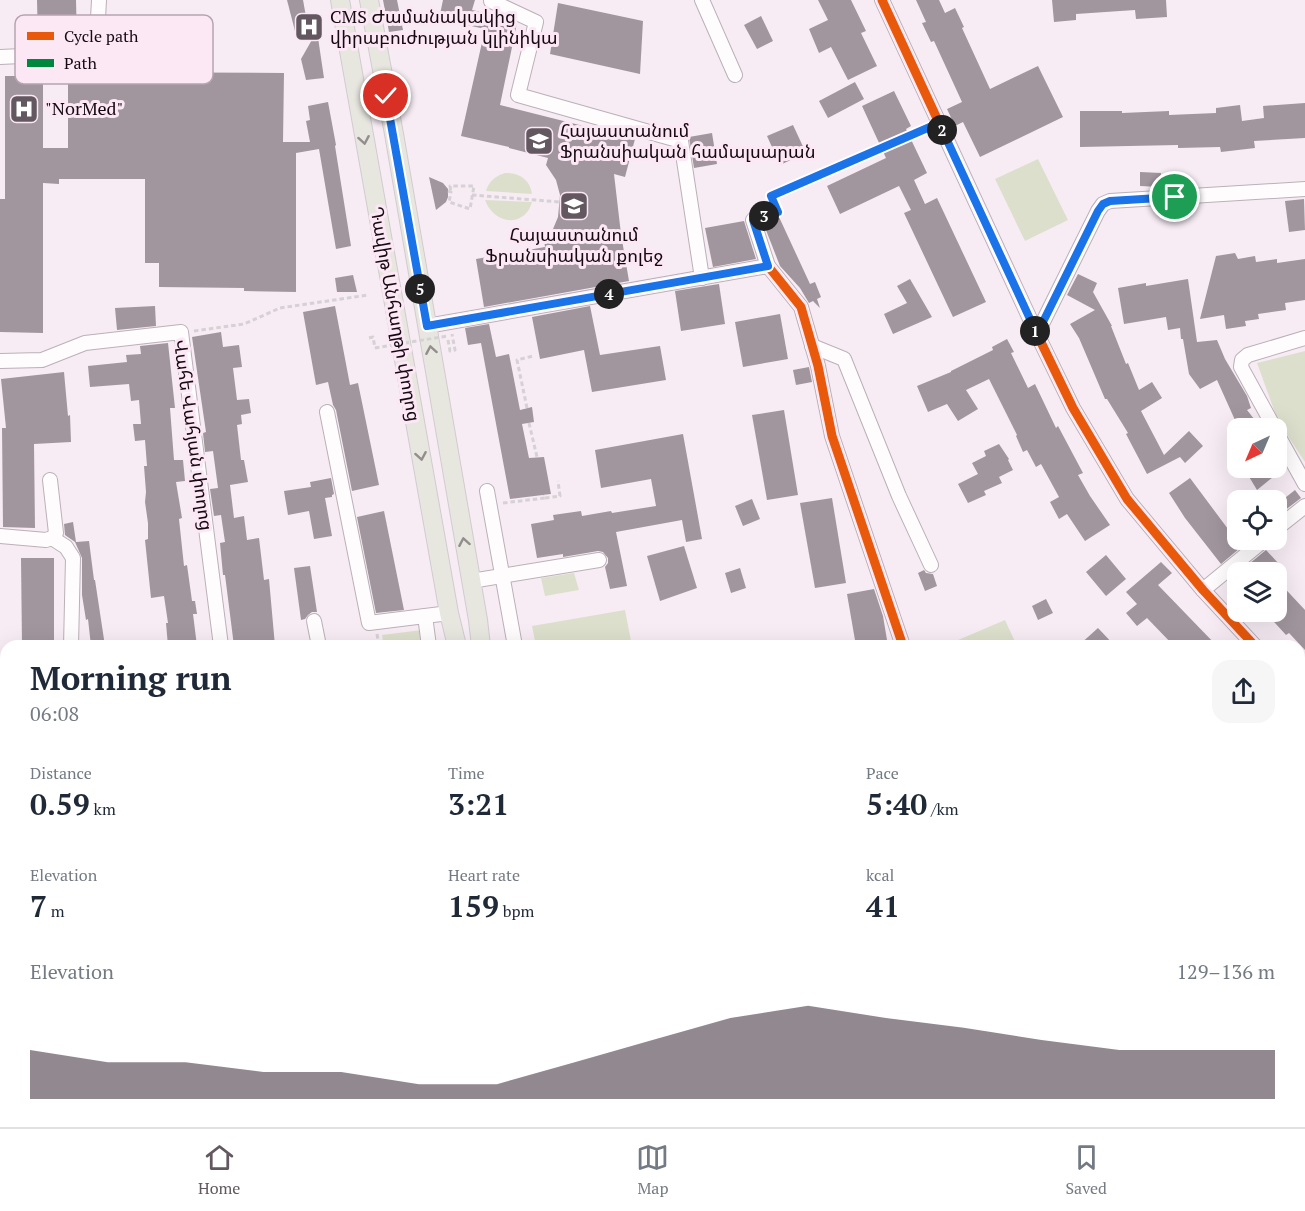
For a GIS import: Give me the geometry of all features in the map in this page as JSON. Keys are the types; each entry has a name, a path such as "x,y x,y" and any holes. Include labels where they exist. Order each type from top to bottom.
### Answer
{"main road":[{"name":"Դավիթ Անհաղթի փողոց","path":"340,0 455,640"},
{"name":"Դավիթ Անհաղթի փողոց","path":"369,0 480,640"},
{"name":"Դավիթ Անհաղթի փողոց","path":"449,640 450,620"},
{"name":"Դավիթ Անհաղթի փողոց","path":"478,620 487,640"}],"street":[{"path":"98,15 99,0"},
{"path":"491,0 536,22 518,95 681,141 702,278"},
{"path":"702,0 735,75"},
{"path":"882,0 1073,408 1127,499 1203,590 1249,640"},
{"path":"0,57 15,56"},
{"path":"1037,334 1103,204 1110,201 1305,189"},
{"path":"753,220 768,266 801,308 818,366 832,436 901,640"},
{"path":"427,326 768,266"},
{"name":"Վահե Վահյան փողոց","path":"0,361 42,360 85,343 181,332 220,640"},
{"path":"1269,418 1241,367 1242,360 1248,355 1305,338"},
{"path":"812,346 844,359 899,496 931,565"},
{"path":"327,412 369,623 424,616 450,620"},
{"path":"1287,450 1305,484"},
{"path":"0,536 46,540 52,538 56,533 50,480"},
{"path":"488,498 514,640"},
{"path":"1287,520 1305,506"},
{"path":"52,538 66,548 73,558 71,640"},
{"path":"1203,590 1251,550"},
{"path":"471,581 599,560"},
{"path":"424,616 428,640"},
{"path":"314,621 318,640"}],"path":[{"path":"753,220 778,212 771,196 939,123"},
{"path":"450,186 474,186 472,195 470,209 449,202 450,186"},
{"path":"472,195 560,202"},
{"path":"181,332 244,324 280,308 368,295"},
{"path":"369,338 373,337 375,348 447,336 450,351 455,350 452,334"},
{"path":"526,408 517,360 533,356"},
{"path":"530,423 537,457"},
{"path":"488,498 560,496 558,481"}],"green space":[{"path":"1038,159 1068,220 1025,241 995,179"},
{"path":"505,173 515,174 527,181 532,194 486,191 493,179"},
{"path":"485,200 532,202 528,211 522,216 510,220 492,212"},
{"path":"1305,351 1305,462 1287,435 1287,418 1277,418 1257,363"},
{"path":"574,573 579,590 545,596 541,578"},
{"path":"625,610 631,640 535,640 532,626"},
{"path":"1005,620 1014,640 958,640"},
{"path":"422,630 424,640 383,640 382,635"}],"building":[{"path":"37,0 76,0 76,15 37,15"},
{"path":"287,0 303,0 309,33 296,35"},
{"path":"383,0 397,0 403,30 389,32"},
{"path":"443,0 475,0 472,10 486,13 486,16 517,23 500,105 635,139 625,177 614,174 629,281 484,307 476,259 545,247 544,239 553,229 558,217 560,195 556,180 546,165 548,158 461,136 485,29 439,19"},
{"path":"818,0 851,0 866,31 861,33 877,66 848,80 831,47 819,53 809,29 828,20"},
{"path":"916,0 939,0 945,13 955,8 990,89 1038,66 1063,117 980,157 963,122 955,126 947,109 962,102 934,41 931,42 922,23 926,22"},
{"path":"1052,0 1166,0 1167,17 1136,19 1135,10 1076,14 1076,20 1054,22"},
{"path":"558,3 643,21 640,74 550,54"},
{"path":"761,16 773,41 757,49 744,25"},
{"path":"317,31 324,78 306,80 301,59"},
{"path":"213,73 284,73 283,142 310,142 306,121 310,120 308,106 328,102 351,246 336,249 319,149 296,153 296,292 244,291 244,288 159,287 159,263 145,263 145,179 59,179 59,184 43,183 43,333 0,332 0,199 5,199 5,76 15,76 15,84 43,84 43,148 68,148 68,84 213,84"},
{"path":"855,82 864,99 828,118 819,101"},
{"path":"894,91 911,126 906,129 927,173 914,180 925,204 937,198 986,302 953,317 904,213 911,210 899,186 840,214 827,186 886,158 862,106"},
{"path":"1305,103 1305,138 1254,141 1255,148 1221,152 1220,147 1178,148 1178,145 1080,147 1080,111 1122,111 1122,113 1169,111 1169,115 1216,113 1216,108 1240,105 1242,121 1264,118 1263,106"},
{"path":"793,125 806,153 780,165 767,136"},
{"path":"712,133 717,164 694,168 689,137"},
{"path":"1140,172 1161,173 1160,187 1140,186"},
{"path":"429,177 443,183 448,189 446,202 436,210"},
{"path":"1304,199 1305,230 1289,232 1285,201"},
{"path":"779,217 810,284 815,282 821,297 817,299 820,308 813,301 809,303 800,288 780,266 764,225"},
{"path":"744,221 756,259 713,267 705,228"},
{"path":"1235,253 1238,259 1255,256 1256,262 1277,259 1277,263 1305,259 1305,300 1285,303 1286,310 1258,314 1259,319 1245,321 1246,326 1226,329 1224,315 1200,319 1216,256"},
{"path":"1078,274 1097,283 1093,292 1112,326 1126,364 1128,363 1139,390 1152,382 1162,398 1141,411 1164,455 1189,431 1203,446 1185,463 1180,457 1147,474 1126,434 1128,433 1105,399 1079,338 1070,324 1095,310 1067,295"},
{"path":"353,275 357,292 337,292 335,278"},
{"path":"910,279 932,317 893,334 884,314 907,303 897,286"},
{"path":"1188,279 1197,342 1217,340 1225,359 1247,396 1251,408 1247,410 1253,418 1234,418 1217,380 1200,389 1189,374 1180,328 1168,330 1166,317 1124,324 1118,288 1146,283 1146,286"},
{"path":"719,284 725,324 681,331 675,291"},
{"path":"155,306 156,326 117,330 115,308"},
{"path":"335,306 350,385 358,383 379,485 352,491 328,382 316,385 303,312"},
{"path":"590,306 600,355 660,346 666,380 592,392 584,350 540,359 532,317"},
{"path":"780,314 788,359 743,367 735,322"},
{"path":"489,324 496,357 509,354 520,410 532,407 534,422 522,424 529,458 544,457 551,494 510,499 481,343 468,345 465,328"},
{"path":"221,332 223,347 239,345 242,367 233,368 237,400 249,399 251,413 241,415 242,424 237,425 241,460 244,460 248,482 230,485 234,518 244,516 247,540 259,538 264,580 269,579 274,640 233,640 225,575 223,575 220,543 225,542 221,515 214,516 210,489 218,488 213,451 205,452 203,433 206,432 192,337"},
{"path":"1007,339 1014,352 1011,353 1028,388 1035,384 1056,428 1058,426 1083,473 1078,475 1110,525 1085,541 1067,514 1059,519 1050,502 1059,497 1041,464 1036,467 1027,450 1023,452 989,379 966,390 978,409 958,421 947,404 928,412 917,386 951,372 993,350 992,347"},
{"path":"168,343 175,408 170,408 174,460 183,460 185,481 176,482 182,518 179,519 184,566 187,565 192,601 195,601 197,614 193,614 196,640 167,640 166,623 168,623 164,596 151,598 145,540 148,539 148,523 145,502 144,466 147,466 145,440 135,441 133,424 141,424 139,400 131,401 129,384 90,387 88,366 127,362 126,355 141,354 140,346"},
{"path":"809,367 812,382 796,385 793,370"},
{"path":"64,372 71,442 34,444 35,528 3,527 2,428 6,428 1,379"},
{"path":"784,410 798,495 767,500 752,415"},
{"path":"683,434 702,539 686,542 682,520 616,532 627,586 610,589 605,567 608,558 603,552 537,558 531,524 554,520 553,515 581,511 582,516 656,506 651,479 601,488 595,450"},
{"path":"999,444 1013,470 999,477 1002,483 984,491 986,495 968,503 958,484 978,474 972,463 986,456 984,451"},
{"path":"331,478 334,494 332,497 325,498 332,536 314,539 309,511 288,515 284,491 311,487 310,482"},
{"path":"1190,478 1227,528 1227,550 1238,550 1221,564 1185,518 1169,493"},
{"path":"1250,478 1272,478 1257,490"},
{"path":"1295,490 1301,498 1287,509 1287,496"},
{"path":"832,498 846,583 815,588 800,503"},
{"path":"752,499 760,519 743,526 735,506"},
{"path":"384,511 404,610 376,613 357,517"},
{"path":"73,522 76,542 89,541 104,640 90,640 82,595 82,558 75,542 65,535 64,524"},
{"path":"684,546 697,588 660,601 647,556"},
{"path":"1266,550 1277,562 1251,562"},
{"path":"1106,555 1126,579 1106,596 1086,572"},
{"path":"21,558 54,558 54,640 22,640"},
{"path":"1161,562 1172,573 1158,585 1211,640 1168,640 1147,618 1137,626 1126,613 1137,604 1126,592"},
{"path":"310,566 317,612 312,612 301,620 294,568"},
{"path":"740,568 746,588 731,593 725,573"},
{"path":"924,570 926,573 933,574 937,586 925,591 918,573"},
{"path":"874,589 883,616 887,640 855,640 847,594"},
{"path":"1287,591 1305,610 1305,640 1296,640 1289,633 1286,635 1274,622 1287,622"},
{"path":"1046,599 1053,613 1038,620 1032,606"},
{"path":"1098,628 1109,640 1085,640"}],"cycle path":[{"path":"882,0 1073,408 1127,499 1203,590 1249,640"},
{"path":"427,326 768,266 801,307 818,366 832,436 901,640"}],"place":[{"name":"CMS Ժամանակակից վիրաբուժության կլինիկա","path":"309,27"},
{"name":"\"NorMed\"","path":"24,109"},
{"name":"Հայաստանում Ֆրանսիական համալսարան","path":"539,141"},
{"name":"Հայաստանում Ֆրանսիական քոլեջ","path":"574,206"}],"route":[{"path":"386,96 427,326 768,266 753,220 778,212 771,196 939,123 1037,334 1103,204 1110,201 1175,197"}]}
